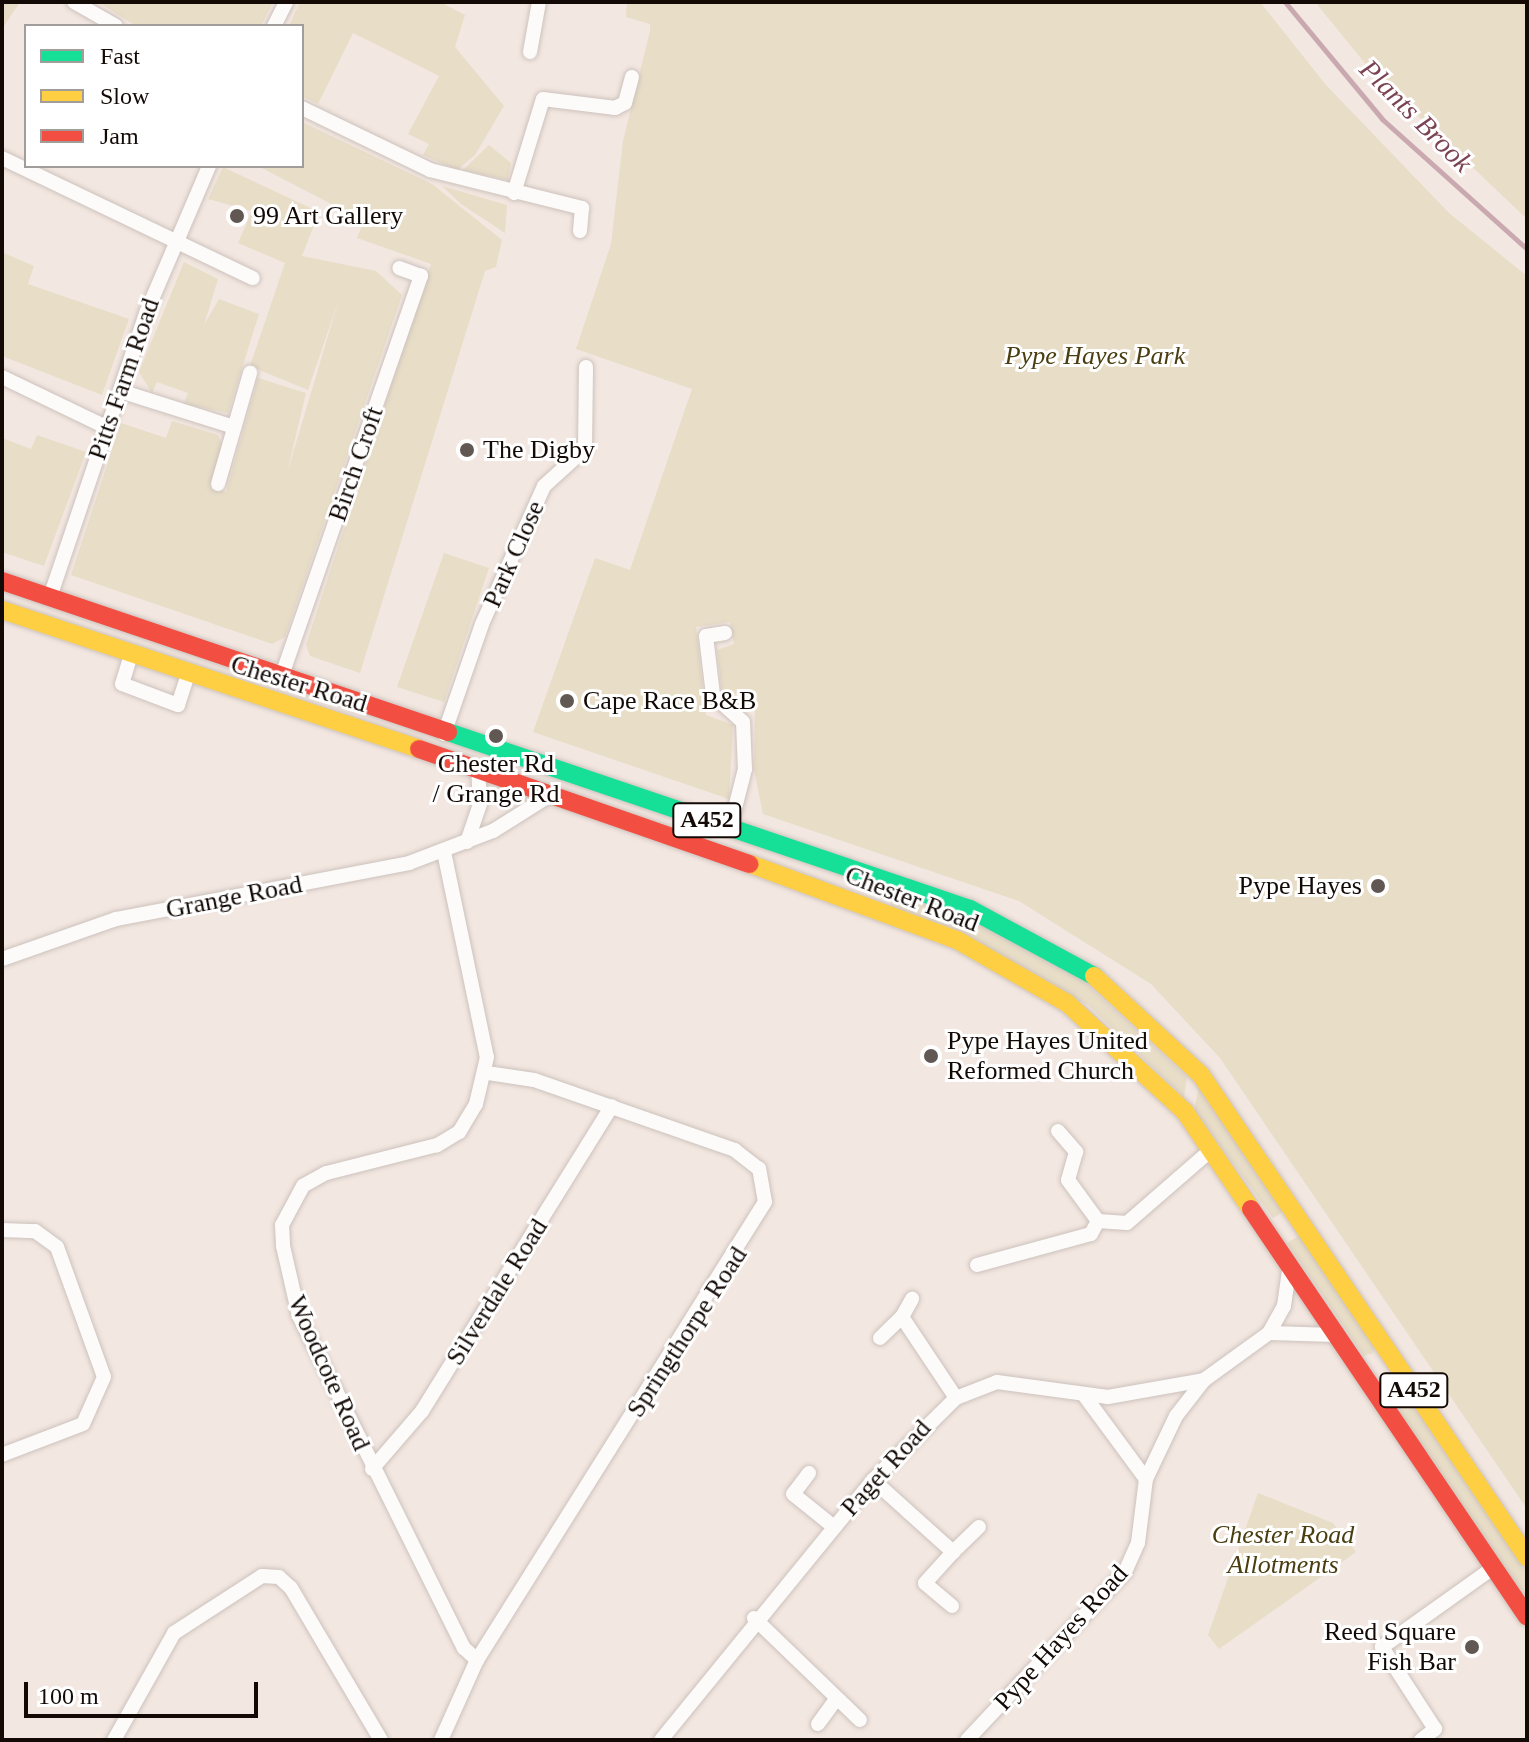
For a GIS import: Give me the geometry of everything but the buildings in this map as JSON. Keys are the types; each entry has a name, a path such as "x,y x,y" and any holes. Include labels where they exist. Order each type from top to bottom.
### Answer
{"highway":[{"name":"Chester Road","path":"2,581 970,909 1083,966 1201,1075 1527,1557"},
{"name":"Chester Road","path":"2,610 187,678 437,753 595,807 957,940 1067,1003 1129,1053 1212,1149 1291,1260 1336,1335 1527,1616"},
{"path":"595,807 602,785"},
{"path":"879,913 889,883"},
{"path":"1277,1240 1302,1222"},
{"path":"1364,1377 1392,1358"}],"street":[{"path":"74,2 112,24"},
{"path":"275,24 286,2"},
{"path":"530,52 539,2"},
{"path":"514,193 543,99 615,108 625,103 632,77"},
{"path":"304,109 430,170 582,208 580,231"},
{"path":"2,158 253,278"},
{"name":"Pitts Farm Road","path":"50,597 106,427 176,241 208,168"},
{"name":"Birch Croft","path":"282,675 421,276 399,268"},
{"name":"Park Close","path":"437,753 482,624 544,486 585,449 586,367"},
{"path":"218,484 250,373"},
{"path":"2,377 106,427"},
{"path":"120,391 234,427"},
{"path":"725,633 706,636 713,695 743,722 745,769 730,828"},
{"path":"130,658 122,684 178,705 187,678"},
{"path":"467,842 480,804 478,767"},
{"name":"Grange Road","path":"2,959 116,919 444,852 552,794"},
{"path":"444,852 487,1073"},
{"name":"Springthorpe Road","path":"441,1740 477,1660 762,1214 764,1179 750,1158 612,1106 487,1073"},
{"name":"Woodcote Road","path":"477,1660 464,1648 372,1469 299,1316 282,1225 303,1186 326,1173 413,1153 459,1132 487,1073"},
{"name":"Silverdale Road","path":"372,1469 422,1411 612,1106"},
{"path":"1058,1131 1076,1152 1068,1180 1098,1221 1127,1223 1212,1149"},
{"path":"977,1265 1091,1234 1098,1221"},
{"path":"2,1230 35,1231 57,1247 104,1377 83,1424 2,1455"},
{"name":"Pype Hayes Road","path":"967,1740 1125,1572 1138,1543 1146,1479 1176,1416 1204,1380 1269,1333 1284,1306 1291,1260"},
{"path":"880,1338 902,1317 912,1299"},
{"path":"902,1317 956,1398"},
{"path":"1269,1333 1336,1335"},
{"name":"Paget Road","path":"666,1738 754,1618 873,1480 956,1398 997,1382 1084,1395 1132,1396 1204,1380"},
{"path":"1084,1395 1146,1479"},
{"path":"809,1473 793,1494 834,1527"},
{"path":"873,1480 953,1552"},
{"path":"952,1606 925,1583 979,1527"},
{"path":"1421,1740 1438,1734 1382,1647 1494,1567"},
{"path":"114,1740 174,1633 262,1576 279,1577 291,1588 381,1740"},
{"path":"754,1618 803,1659 835,1701 860,1720"},
{"path":"818,1724 835,1701"}],"green space":[{"path":"2,2 20,2 2,29"},
{"path":"98,2 273,2 262,24 133,24"},
{"path":"300,2 440,2 465,15 455,47 504,106 475,155 457,170 423,155 429,144 408,134 439,76 353,33 318,104 304,97 304,24 290,24"},
{"name":"Pype Hayes Park","path":"627,2 1260,2 1326,85 1449,213 1527,276 1527,1509 1220,1058 1151,984 1019,901 763,814 754,770 755,700 722,691 717,650 734,644 730,622 696,627 706,715 733,725 729,799 533,732 595,558 630,570 692,389 576,349 611,244 623,141 650,31 650,24 626,17"},
{"path":"1315,2 1527,2 1527,219 1373,73"},
{"path":"304,123 432,184 502,240 496,267 485,271 360,673 310,656 306,645 431,264 357,238 364,221 262,168 304,168"},
{"path":"489,145 511,163 508,180 463,170"},
{"path":"225,168 319,212 302,256 376,271 402,295 285,637 272,644 71,575 121,423 166,438 172,421 218,435 225,453 214,487 226,492 258,378 306,393 287,473 339,299 308,390 250,366 285,263 238,243 252,211 208,199"},
{"path":"442,186 507,205 505,233 461,204"},
{"path":"2,252 34,266 28,284 129,319 102,395 2,356"},
{"path":"184,262 218,279 204,325 219,299 259,314 228,413 184,404 188,393 157,382 152,393 139,372"},
{"path":"37,435 86,452 44,566 2,552 2,438 31,449"},
{"path":"444,553 489,568 444,702 397,687"},
{"path":"893,893 972,919 1081,979 1187,1077 1184,1097 1088,1005 890,906"},
{"path":"1199,1087 1283,1212 1273,1218 1194,1110"},
{"path":"1300,1235 1375,1346 1373,1353 1364,1356 1287,1243"},
{"path":"1394,1374 1527,1572 1527,1601 1381,1385"},
{"name":"Chester Road Allotments","path":"1258,1493 1333,1523 1356,1552 1219,1649 1208,1635"}],"waterway":[{"name":"Plants Brook","path":"1285,2 1382,119 1527,249"}],"traffic: fast":[{"path":"448,732 970,909 1094,976"}],"traffic: slow":[{"path":"2,610 419,749"},
{"path":"750,864 957,940 1067,1003 1185,1112 1251,1209"},
{"path":"1094,976 1201,1075 1527,1557"}],"traffic: jam":[{"path":"2,581 448,732"},
{"path":"419,749 750,864"},
{"path":"1251,1209 1527,1616"}],"place":[{"name":"99 Art Gallery","path":"237,216"},
{"name":"The Digby","path":"467,450"},
{"name":"Cape Race B&B","path":"567,701"},
{"name":"Chester Rd / Grange Rd","path":"496,736"},
{"name":"Pype Hayes","path":"1378,886"},
{"name":"Pype Hayes United Reformed Church","path":"931,1056"},
{"name":"Reed Square Fish Bar","path":"1472,1647"}]}
